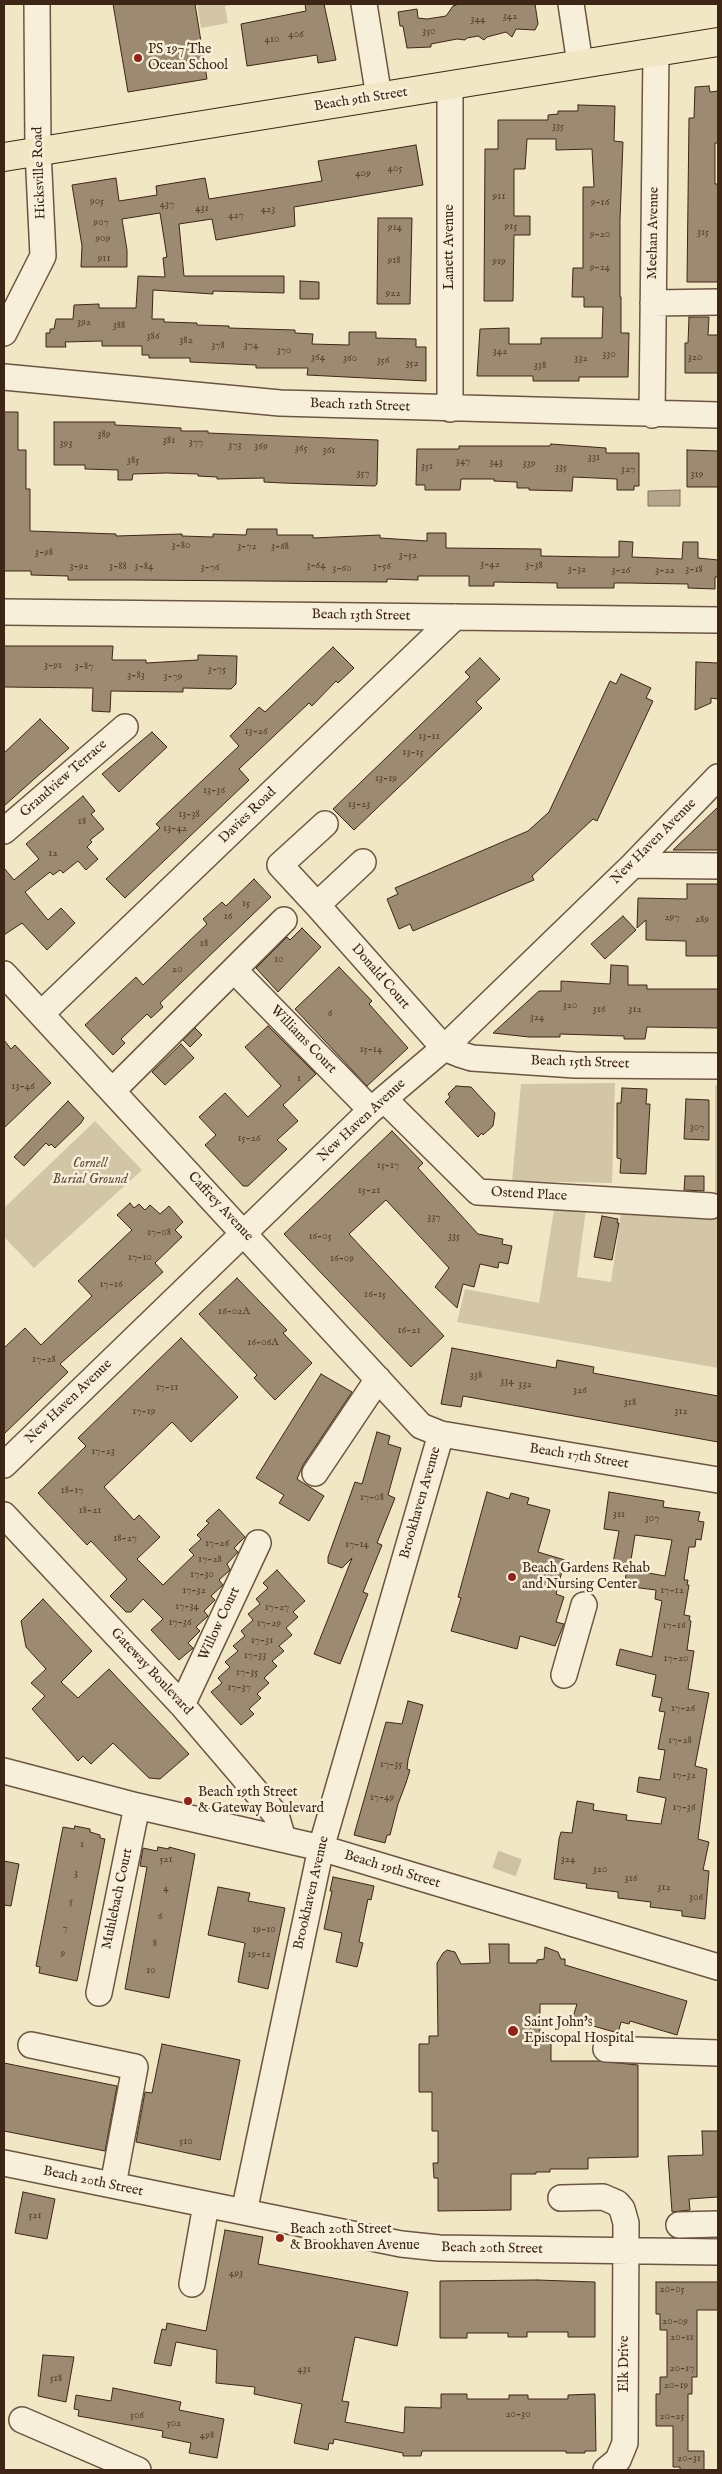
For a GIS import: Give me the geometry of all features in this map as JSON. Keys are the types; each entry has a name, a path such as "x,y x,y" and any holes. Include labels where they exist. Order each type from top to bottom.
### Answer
{"main road":[{"name":"Beach 9th Street","path":"4,157 718,42"}],"street":[{"name":"Hicksville Road","path":"4,333 43,256 38,151 37,4"},
{"path":"364,4 379,97"},
{"path":"571,4 580,64"},
{"name":"Meehan Avenue","path":"652,415 656,52"},
{"name":"Lanett Avenue","path":"450,86 450,409"},
{"path":"653,303 718,302"},
{"name":"Beach 12th Street","path":"4,377 280,403 652,415 718,415"},
{"name":"Beach 13th Street","path":"4,612 718,620"},
{"name":"Davies Road","path":"41,1014 455,617"},
{"name":"Grandview Terrace","path":"4,831 124,727"},
{"name":"New Haven Avenue","path":"4,1465 378,1105 444,1048 633,865 718,777"},
{"name":"Donald Court","path":"325,824 280,866 444,1048"},
{"path":"317,905 363,862"},
{"path":"633,865 718,866"},
{"path":"112,1091 284,920"},
{"name":"Williams Court","path":"234,970 378,1105"},
{"name":"Caffrey Avenue","path":"4,974 421,1426 441,1434"},
{"name":"Beach 15th Street","path":"444,1048 472,1058 575,1065 718,1066"},
{"name":"Ostend Place","path":"378,1105 478,1192 711,1206"},
{"path":"315,1473 378,1379"},
{"name":"Beach 17th Street","path":"441,1434 718,1480"},
{"name":"Brookhaven Avenue","path":"244,2212 322,1848 441,1434"},
{"name":"Gateway Boulevard","path":"4,1515 182,1705 276,1815 283,1839"},
{"name":"Willow Court","path":"182,1705 258,1543"},
{"path":"564,1675 584,1605"},
{"name":"Beach 19th Street","path":"4,1771 137,1806 322,1848 718,1967"},
{"name":"Muhlebach Court","path":"99,1993 137,1806"},
{"path":"31,2045 135,2067 113,2185"},
{"path":"606,2050 718,2053"},
{"name":"Beach 20th Street","path":"4,2163 378,2241 438,2248 708,2252"},
{"name":"Elk Drive","path":"561,2198 603,2197 617,2204 622,2209 626,2223 625,2444 618,2460 606,2470"},
{"path":"192,2284 206,2205"},
{"path":"698,2225 708,2252"},
{"path":"22,2420 138,2470"}],"green space":[{"path":"197,4 237,4 225,6 228,23 201,28"},
{"path":"615,1083 612,1183 512,1181 521,1084"},
{"path":"715,1085 718,1085 718,1368 457,1322 465,1289 539,1303 554,1210 586,1209 577,1277 611,1282 622,1206 715,1210"},
{"name":"Cornell Burial Ground","path":"95,1121 142,1170 34,1268 4,1237 4,1208"}],"shaded area":[{"path":"680,490 680,506 648,506 648,491"}],"building":[{"path":"113,4 195,4 207,79 128,92"},
{"path":"305,4 324,4 336,60 318,63 317,55 247,66 241,24 306,11"},
{"path":"459,4 535,4 538,24 535,30 516,29 512,37 506,32 487,37 484,40 478,36 465,40 457,39 431,44 431,47 407,48 398,12 417,9 418,18 427,19 446,16 453,6"},
{"path":"709,86 710,92 718,91 718,143 715,143 715,184 718,184 718,282 687,282 689,118 694,118 695,87"},
{"path":"578,105 615,106 614,141 623,142 620,297 621,333 629,333 628,377 579,377 579,381 533,381 533,376 477,376 480,329 509,328 509,344 541,344 541,338 602,338 603,307 584,307 584,297 572,297 573,268 583,268 583,187 594,187 592,149 556,150 556,139 527,139 525,169 514,169 514,216 530,216 530,235 514,235 513,301 484,301 485,149 498,149 498,120 548,120 548,115 558,114 558,111 578,111"},
{"path":"416,145 423,185 294,207 295,226 216,240 212,219 179,224 184,276 284,276 284,293 213,291 213,294 153,290 152,319 164,319 164,322 197,323 197,325 229,326 229,328 295,330 295,333 313,334 312,344 349,345 349,332 376,332 376,338 416,339 416,347 426,347 426,381 307,375 308,368 256,368 256,365 190,362 190,358 149,358 149,355 142,355 142,346 102,346 102,341 65,342 66,347 46,347 46,333 50,333 50,329 54,329 56,319 73,319 74,305 99,304 99,308 136,308 138,276 165,277 163,258 167,257 160,213 122,219 127,250 127,267 81,267 82,246 72,185 116,178 119,201 157,195 156,186 205,178 209,199 322,181 318,161"},
{"path":"378,218 412,218 410,304 377,304"},
{"path":"300,281 319,282 319,299 300,299"},
{"path":"689,317 709,317 708,335 718,335 718,373 685,373 685,343 688,343"},
{"path":"4,412 18,412 18,450 26,450 26,489 30,489 30,531 116,534 116,536 182,534 182,536 213,537 213,534 246,535 247,529 277,529 277,535 313,535 313,538 380,535 380,538 427,541 427,533 446,533 446,548 541,549 541,556 619,557 619,541 633,542 632,557 682,559 683,542 698,542 698,558 718,560 718,577 715,577 715,589 688,588 688,584 628,583 614,583 614,588 557,588 557,583 494,582 494,586 469,586 469,576 418,576 418,580 387,579 387,582 68,580 68,576 31,575 31,571 4,571"},
{"path":"54,422 115,422 115,425 181,428 181,431 208,431 208,433 378,440 377,484 375,486 283,483 264,482 264,478 217,479 217,477 198,476 198,474 166,473 133,474 132,480 118,480 118,470 85,469 85,465 54,465"},
{"path":"551,444 606,448 606,453 639,453 639,486 634,486 634,490 617,490 617,479 573,477 572,491 529,490 529,488 517,488 517,482 494,481 494,479 461,479 460,490 425,490 425,485 416,485 417,449 459,449 459,446 550,446"},
{"path":"687,450 718,451 718,487 687,487"},
{"path":"4,646 113,646 112,660 146,660 146,663 198,660 198,655 237,656 236,684 231,689 183,688 183,692 111,691 110,712 92,711 93,688 4,687"},
{"path":"333,647 354,668 338,683 336,681 312,706 309,703 239,769 249,780 125,898 106,879 160,828 156,824 239,746 230,736 259,707 265,712"},
{"path":"480,658 500,679 476,702 482,708 354,830 333,809 470,677 465,672"},
{"path":"696,662 718,663 718,699 711,698 711,703 695,710"},
{"path":"621,674 651,688 646,698 653,701 597,821 593,819 532,876 534,880 413,931 410,924 399,929 387,899 398,894 395,888 528,831 549,812 610,681 616,684"},
{"path":"40,719 69,748 4,806 4,753"},
{"path":"152,732 167,747 119,792 102,774"},
{"path":"83,796 95,811 91,814 104,829 90,840 92,842 87,847 98,859 86,870 78,861 63,873 60,870 53,875 50,872 25,892 48,920 61,908 75,923 47,950 22,923 4,935 4,868 14,880 39,859 26,844"},
{"path":"718,807 718,850 673,850"},
{"path":"254,879 271,897 160,1003 163,1007 151,1018 147,1014 121,1039 125,1043 113,1055 85,1025 136,977 143,985 207,924 203,919 222,902 226,906"},
{"path":"687,884 718,884 718,956 686,956 686,941 646,940 646,920 637,928 638,898 687,899"},
{"path":"623,916 636,930 605,959 591,944"},
{"path":"302,928 321,947 278,992 256,968 287,937 290,940"},
{"path":"611,965 628,966 628,985 647,985 647,989 718,989 718,1028 647,1027 645,1039 624,1039 624,1036 560,1034 560,1037 529,1037 493,1033 539,991 561,991 561,981 610,984"},
{"path":"339,967 372,1001 369,1004 408,1048 367,1086 295,1009"},
{"path":"268,1026 316,1074 283,1105 298,1121 277,1140 287,1149 248,1186 243,1186 205,1145 216,1135 199,1117 225,1093 248,1117 281,1086 245,1047"},
{"path":"195,1028 202,1035 190,1047 183,1040"},
{"path":"4,1040 11,1049 15,1045 51,1083 4,1128"},
{"path":"181,1044 194,1058 165,1085 152,1072"},
{"path":"456,1086 471,1087 495,1113 493,1126 483,1135 482,1133 478,1137 445,1102 450,1097 448,1094"},
{"path":"622,1088 647,1089 646,1104 650,1104 646,1174 620,1173 621,1159 617,1158 617,1103 621,1103"},
{"path":"686,1099 709,1100 709,1140 684,1139"},
{"path":"68,1101 84,1118 81,1123 55,1148 51,1144 49,1146 46,1143 24,1166 14,1157"},
{"path":"392,1131 423,1163 418,1168 478,1234 503,1239 502,1244 512,1246 508,1264 499,1262 498,1268 480,1264 474,1287 463,1284 457,1308 435,1287 449,1268 386,1200 349,1234 444,1336 411,1367 284,1234"},
{"path":"685,1176 704,1176 704,1191 684,1190"},
{"path":"130,1203 134,1208 139,1204 145,1210 150,1205 160,1214 169,1206 183,1222 175,1230 182,1237 155,1263 163,1272 60,1364 68,1372 4,1434 4,1348 25,1328 41,1345 92,1296 78,1281 132,1230 117,1215"},
{"path":"602,1216 618,1219 617,1223 619,1223 612,1260 594,1257"},
{"path":"237,1278 287,1330 283,1333 312,1363 275,1400 254,1378 257,1375 199,1314"},
{"path":"181,1338 238,1397 191,1442 172,1422 104,1487 134,1520 139,1515 160,1537 137,1559 163,1585 194,1555 189,1550 201,1539 197,1535 209,1523 206,1521 219,1509 245,1537 234,1548 238,1552 227,1564 230,1570 219,1580 223,1585 211,1596 215,1600 204,1611 208,1616 196,1627 200,1631 188,1643 193,1648 179,1660 151,1630 163,1619 143,1599 131,1612 126,1612 110,1596 127,1579 91,1541 87,1545 38,1493 86,1446 78,1438"},
{"path":"452,1348 556,1368 557,1360 594,1367 593,1373 718,1396 718,1442 463,1396 461,1407 441,1404"},
{"path":"321,1374 352,1392 303,1465 297,1479 324,1496 309,1521 279,1503 284,1495 256,1478"},
{"path":"377,1432 390,1436 388,1444 401,1448 388,1495 395,1498 377,1543 382,1545 363,1592 368,1594 340,1664 314,1654 352,1558 342,1568 328,1563 328,1557 355,1482 362,1484"},
{"name":"Beach Gardens Rehab and Nursing Center","path":"487,1492 509,1499 511,1493 529,1498 527,1504 550,1510 538,1552 565,1560 556,1594 564,1597 556,1622 564,1624 555,1646 520,1636 517,1649 451,1631 461,1598 458,1597"},
{"path":"609,1492 664,1501 663,1507 700,1512 698,1521 704,1522 701,1540 696,1539 695,1547 689,1547 684,1580 688,1580 687,1585 689,1585 684,1615 690,1616 689,1620 691,1621 687,1650 694,1651 688,1689 709,1693 695,1766 707,1769 698,1839 709,1842 703,1870 709,1871 705,1919 682,1916 682,1911 650,1907 651,1902 618,1898 618,1892 586,1888 587,1884 554,1879 561,1832 572,1833 577,1801 594,1804 593,1810 627,1815 626,1820 661,1824 666,1798 637,1792 639,1777 660,1780 665,1750 658,1749 665,1712 659,1711 662,1698 652,1696 656,1675 616,1665 620,1649 652,1657 662,1601 655,1599 656,1590 624,1586 627,1569 665,1576 672,1540 635,1535 630,1566 613,1563 619,1531 604,1529"},
{"path":"277,1570 305,1601 293,1612 298,1617 286,1628 292,1635 279,1646 284,1651 272,1661 277,1666 264,1678 269,1683 257,1694 261,1698 249,1709 254,1714 241,1725 211,1692 222,1683 218,1678 230,1667 225,1662 238,1651 233,1646 245,1636 241,1631 253,1620 248,1614 260,1604 256,1599 268,1588 263,1583"},
{"path":"43,1599 92,1651 61,1682 78,1698 109,1669 189,1754 160,1779 149,1778 113,1743 91,1764 83,1756 78,1761 32,1709 45,1696 31,1683 46,1669 26,1647 21,1621"},
{"path":"408,1701 423,1705 408,1760 407,1769 410,1770 390,1835 387,1835 385,1843 354,1835 386,1722 402,1724"},
{"path":"75,1826 90,1829 90,1832 100,1835 100,1838 105,1839 77,1981 39,1973 40,1967 36,1966 63,1827 74,1829"},
{"path":"158,1847 169,1849 169,1847 195,1854 169,1998 125,1989 147,1867 140,1866 143,1848 157,1851"},
{"path":"4,1861 19,1864 11,1906 4,1905"},
{"path":"333,1877 374,1886 371,1900 368,1899 359,1942 363,1943 357,1967 336,1962 342,1933 324,1929"},
{"path":"218,1887 250,1893 248,1901 285,1908 268,1989 238,1982 245,1943 208,1935"},
{"path":"489,1944 509,1944 509,1963 537,1963 537,1960 544,1959 545,1947 558,1952 561,1959 565,1959 565,1965 687,2001 677,2035 630,2021 629,2024 621,2022 618,2033 572,2020 577,2004 540,2004 540,2039 551,2039 551,2061 599,2061 638,2065 638,2157 588,2158 588,2169 550,2169 550,2172 536,2172 536,2174 511,2174 511,2210 438,2211 438,2178 434,2178 433,2163 438,2163 438,2131 432,2131 432,2092 419,2092 419,2044 429,2044 429,2036 438,2036 437,1963 443,1953 447,1950 455,1952 461,1964 490,1963"},
{"path":"162,2044 240,2060 220,2160 136,2142 145,2092 152,2093"},
{"path":"4,2063 117,2086 105,2151 4,2131"},
{"path":"702,2131 718,2131 718,2197 689,2199 690,2210 672,2212 668,2156 703,2155"},
{"path":"23,2192 55,2199 47,2239 15,2233"},
{"path":"225,2230 263,2237 258,2264 408,2292 397,2346 355,2337 342,2401 349,2402 345,2422 404,2433 405,2407 441,2408 441,2394 467,2394 467,2399 509,2399 509,2395 528,2395 528,2399 568,2399 568,2395 595,2394 596,2451 566,2453 566,2451 422,2451 421,2456 403,2456 403,2453 334,2439 333,2444 329,2443 328,2450 294,2443 302,2404 254,2394 255,2387 216,2383 217,2350 176,2342 171,2366 154,2363 162,2329 166,2330 167,2323 206,2331"},
{"path":"537,2280 595,2282 595,2337 568,2337 568,2332 527,2332 527,2337 508,2337 508,2333 467,2333 467,2338 440,2338 440,2281"},
{"path":"656,2282 718,2282 718,2310 697,2310 697,2377 692,2377 692,2394 688,2394 688,2451 704,2451 704,2470 680,2470 680,2467 673,2467 673,2426 656,2426 656,2394 660,2394 660,2377 667,2377 667,2330 660,2330 660,2314 656,2314"},
{"path":"43,2355 74,2357 66,2402 38,2396"},
{"path":"113,2388 181,2402 179,2410 224,2419 217,2458 189,2453 191,2443 162,2437 163,2431 78,2416 79,2410 74,2409 76,2395 111,2401"}],"tunnel":[{"path":"504,1872 510,1855"}],"place":[{"name":"PS 197 The Ocean School","path":"138,58"},
{"name":"Beach Gardens Rehab and Nursing Center","path":"512,1577"},
{"name":"Beach 19th Street & Gateway Boulevard","path":"188,1801"},
{"name":"Saint John's Episcopal Hospital","path":"513,2031"},
{"name":"Beach 20th Street & Brookhaven Avenue","path":"280,2238"}]}
